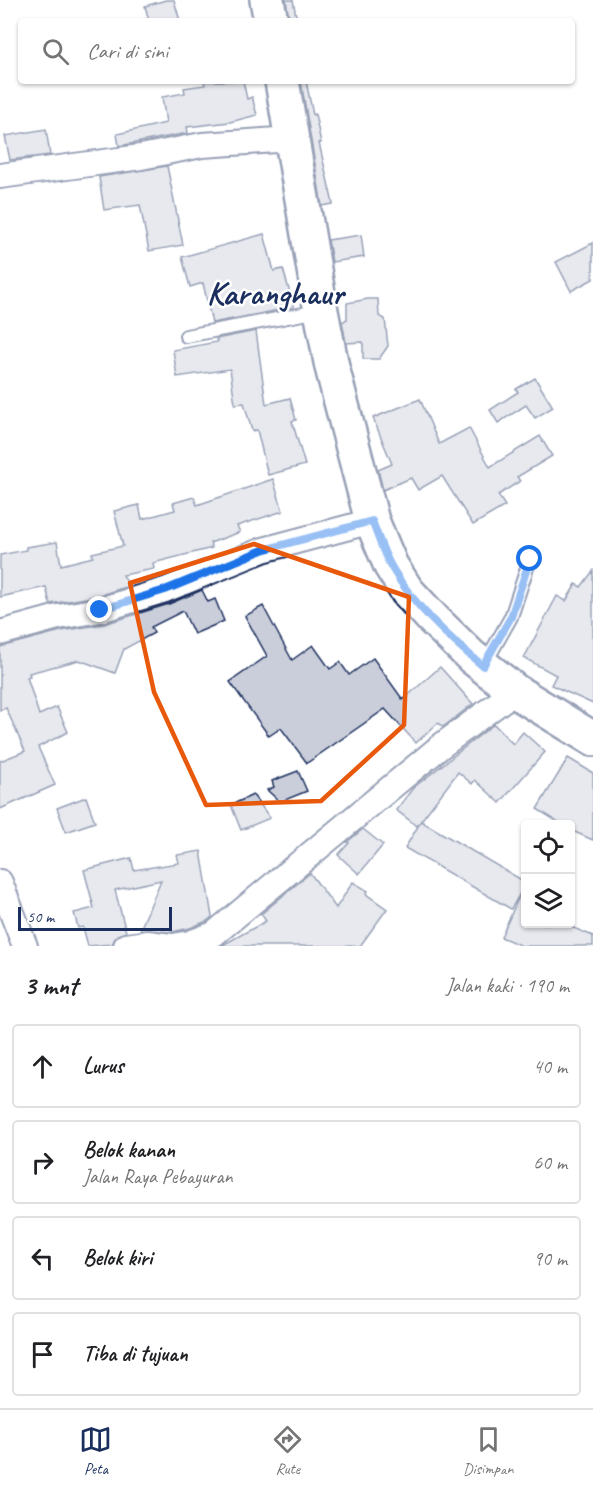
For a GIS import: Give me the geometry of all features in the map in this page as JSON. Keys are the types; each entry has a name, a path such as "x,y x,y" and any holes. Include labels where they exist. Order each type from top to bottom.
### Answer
{"main road":[{"path":"267,0 270,18"},
{"path":"283,84 321,311 343,411 372,521 391,566 407,591 483,666 515,691 593,739"}],"street":[{"path":"0,176 141,157 202,145 293,139"},
{"path":"0,633 58,617 100,610 165,590 263,550 372,521"},
{"path":"126,946 148,943 172,946 190,943 214,934 441,746 515,691"},
{"path":"0,882 25,946"}],"lane":[{"path":"186,336 321,311"},
{"path":"483,666 511,617 530,559"}],"highlighted area":[{"path":"254,544 409,597 404,725 321,801 206,805 154,692 130,583"}],"building":[{"path":"174,0 179,18 148,18 145,6"},
{"path":"286,0 293,0 296,18 289,18"},
{"path":"244,84 247,99 252,97 257,115 230,122 187,127 188,133 119,146 117,134 166,123 162,97 185,93 184,88"},
{"path":"302,84 307,84 313,115 315,114 333,204 322,206"},
{"path":"46,129 50,155 10,160 5,136"},
{"path":"167,166 183,245 149,251 140,205 104,210 99,177"},
{"path":"264,234 274,271 283,269 294,307 212,323 203,283 190,287 182,257"},
{"path":"361,235 364,257 332,262 328,240"},
{"path":"593,243 593,279 571,291 556,262"},
{"path":"378,299 379,316 385,319 388,346 379,359 363,359 363,342 346,343 342,322 347,319 347,303"},
{"path":"256,331 266,404 290,398 296,420 292,421 305,465 268,475 257,430 252,431 244,403 235,404 230,369 177,377 173,350 217,342 216,339"},
{"path":"535,378 553,407 535,418 526,405 498,423 490,410 518,392 516,389"},
{"path":"420,399 439,444 469,428 490,467 540,436 552,456 517,477 520,481 498,495 505,506 473,525 442,476 418,490 411,478 383,490 378,470 392,464 373,418"},
{"path":"273,479 283,511 237,526 240,532 210,543 212,548 153,563 154,569 123,575 129,586 97,596 50,604 46,587 0,597 0,555 26,550 26,547 57,542 61,565 93,557 92,553 123,546 114,511 139,505 142,519 175,510 173,503 194,497 197,505"},
{"path":"593,571 593,704 551,685 556,675 524,658 557,596 566,601 576,584 581,587"},
{"path":"202,590 208,602 215,599 224,621 194,634 183,611 151,627 154,633 124,649 115,673 79,660 29,673 30,676 27,677 39,715 57,707 68,732 38,747 55,785 0,809 0,761 25,751 6,708 0,710 0,647 61,631 104,624 169,604"},
{"path":"263,606 292,660 313,645 330,669 340,662 349,675 373,658 403,700 440,667 473,704 443,727 438,723 416,743 385,709 307,763 281,728 269,736 230,682 267,656 245,616"},
{"path":"494,724 513,744 523,732 545,752 500,803 475,780 472,784 458,772 417,826 396,810 413,788"},
{"path":"568,758 593,773 593,840 575,832 575,820 555,820 537,809"},
{"path":"298,771 307,791 280,802 267,790 274,787 272,781"},
{"path":"253,795 270,818 241,830 231,805"},
{"path":"86,797 95,822 66,832 57,808"},
{"path":"421,821 521,880 521,892 511,909 405,848"},
{"path":"363,829 383,845 359,874 338,855 349,843 347,842"},
{"path":"201,851 212,917 190,928 172,932 140,930 161,880 115,890 126,932 117,935 112,944 88,946 83,927 78,928 74,913 94,908 84,870 131,858 134,870 179,863 177,855"},
{"path":"310,873 336,908 353,882 368,891 366,894 387,909 360,946 221,946 266,921 261,914"},
{"path":"521,892 521,928 574,928 593,936 593,946 522,946 501,937"}],"district":[{"name":"Karanghaur","path":"275,292"}],"route":[{"path":"100,610 165,590 263,550 372,521 391,566 407,591 483,666 511,617 530,559"}]}
